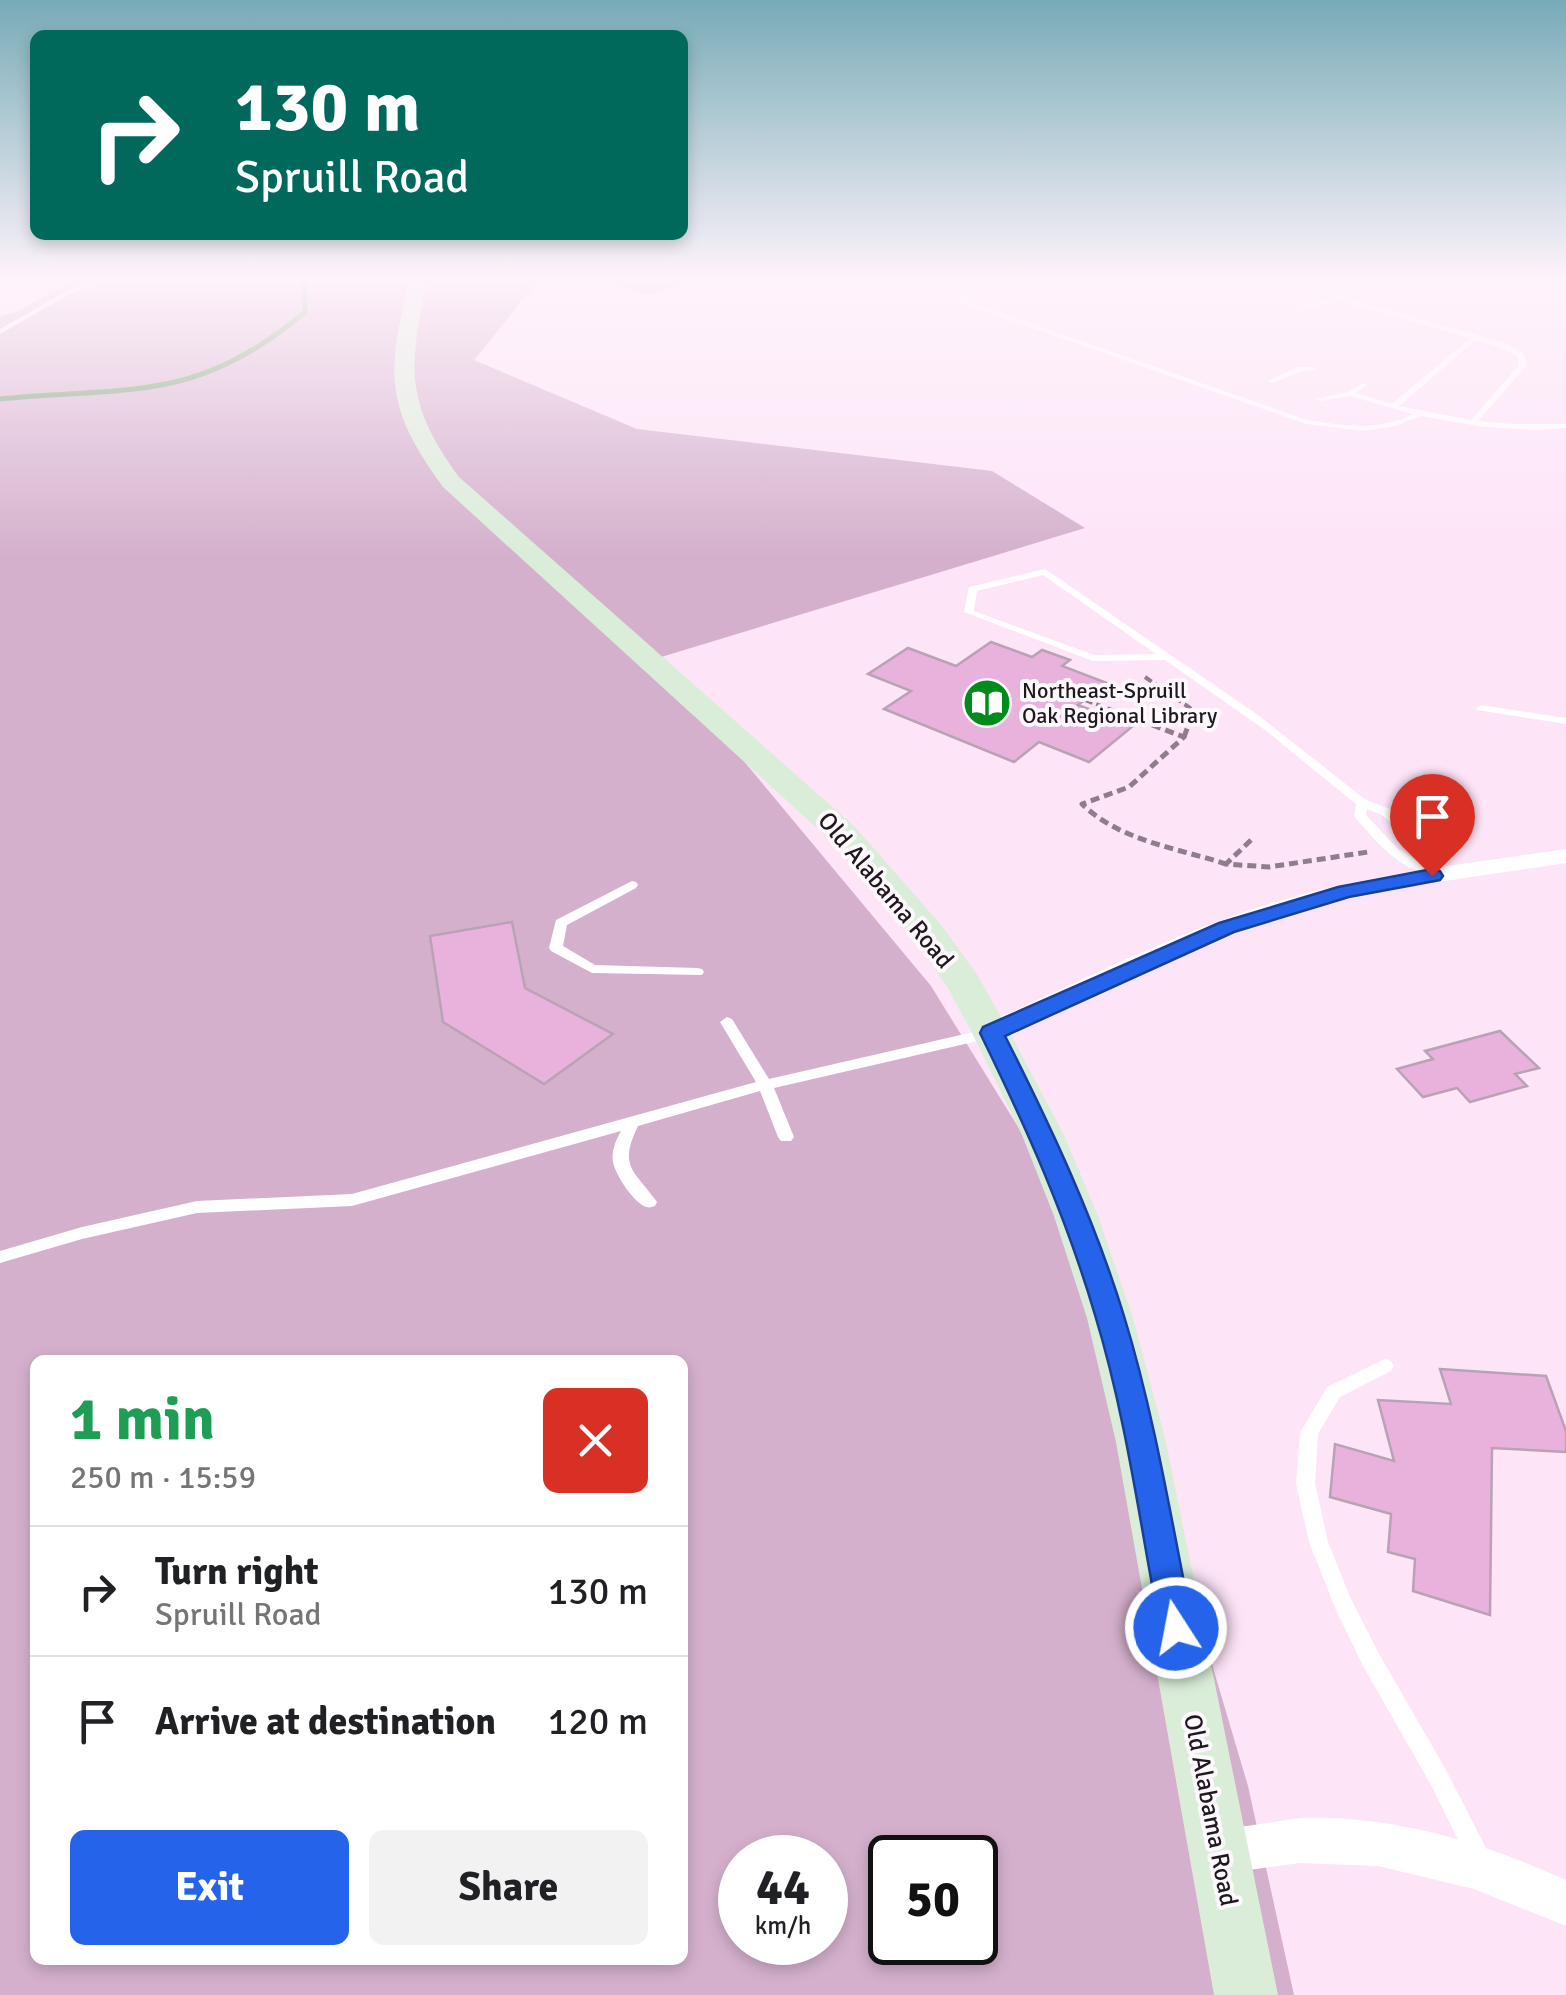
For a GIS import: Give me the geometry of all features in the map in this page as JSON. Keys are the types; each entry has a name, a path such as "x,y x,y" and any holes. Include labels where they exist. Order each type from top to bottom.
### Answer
{"main road":[{"name":"Old Alabama Road","path":"402,370 406,412 422,446 451,482 843,834 929,934 992,1033 1043,1135 1076,1216 1110,1318 1140,1442 1246,1995"}],"street":[{"path":"992,1033 1227,928 1426,869 1566,856"},
{"path":"1219,1852 1310,1840 1395,1846 1485,1869 1566,1903"}],"lane":[{"path":"1157,370 1306,422 1360,431 1400,425 1420,413"},
{"path":"1272,381 1298,370"},
{"path":"1393,406 1435,370"},
{"path":"1474,421 1519,370"},
{"path":"1320,399 1350,394 1364,385"},
{"path":"1350,394 1420,413 1474,421 1566,426"},
{"path":"1166,656 1093,658 968,612 972,589 1045,572 1270,728 1362,803 1386,812 1428,847 1426,869 1390,848 1360,816 1362,803"},
{"path":"1481,708 1566,721"},
{"path":"632,885 561,922 556,948 592,969 697,972"},
{"path":"727,1022 765,1085 786,1137"},
{"path":"0,1258 82,1233 197,1207 352,1200 765,1085 992,1033"},
{"path":"631,1125 620,1144 620,1164 626,1180 649,1202"},
{"path":"1385,1366 1358,1373 1317,1408 1306,1434 1304,1453 1310,1499 1324,1556 1348,1620 1444,1788 1485,1869"}],"path":[{"path":"1136,671 1190,708 1193,719 1184,737 1128,786 1082,804 1111,826 1226,864 1269,867 1390,848"},
{"path":"1085,700 1184,737"},
{"path":"1226,864 1250,840"}],"shaded area":[{"path":"0,370 498,370 637,429 992,471 1085,528 658,658 931,986 1085,1235 1248,1786 1294,1995 0,1995"}],"building":[{"name":"Northeast-Spruill Oak Regional Library","path":"991,642 1032,657 1042,650 1070,660 1062,666 1107,683 1078,705 1133,726 1089,762 1039,742 1014,762 884,709 911,691 868,674 908,648 956,666"},
{"path":"512,922 525,988 613,1034 544,1084 443,1022 430,936"},
{"path":"1500,1031 1539,1068 1515,1074 1527,1086 1470,1102 1457,1088 1423,1097 1397,1069 1433,1059 1425,1051"},
{"path":"1440,1369 1546,1376 1566,1431 1566,1452 1492,1448 1490,1615 1413,1591 1415,1559 1388,1552 1391,1514 1330,1497 1335,1444 1394,1461 1378,1400 1451,1404"}],"waterway":[{"path":"0,399 125,390 212,370"}],"place":[{"name":"Northeast-Spruill Oak Regional Library","path":"987,703"}],"route":[{"path":"1176,1628 1140,1442 1110,1318 1076,1216 1043,1135 992,1033 1227,928 1346,892 1432,876"}]}
